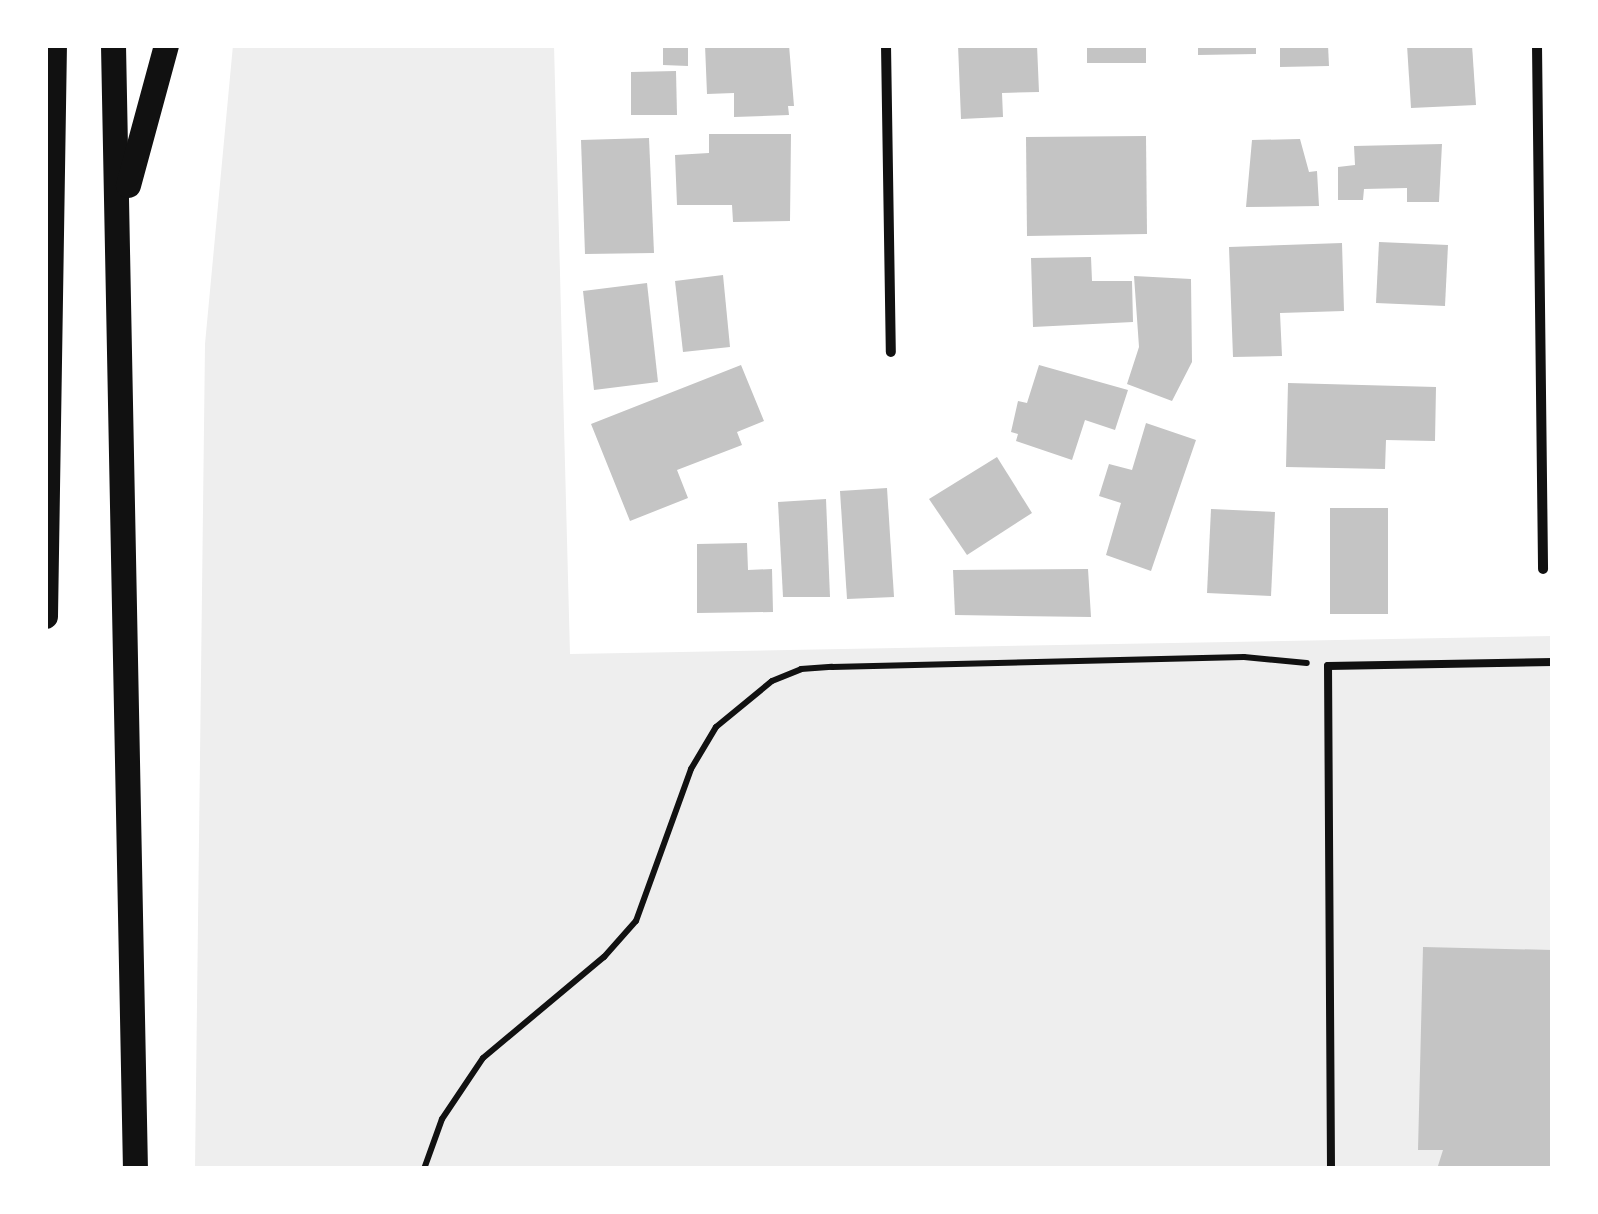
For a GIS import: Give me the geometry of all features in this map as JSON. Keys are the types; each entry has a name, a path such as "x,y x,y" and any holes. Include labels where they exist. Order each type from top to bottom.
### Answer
{"main road":[{"path":"45,616 54,45"},
{"path":"113,45 121,216 136,1169"},
{"path":"121,216 166,45"}],"street":[{"path":"886,45 891,352"},
{"path":"1536,45 1544,569"}],"lane":[{"path":"1331,1169 1328,666 1553,662"}],"path":[{"path":"424,1169 442,1119 483,1058 604,957 636,921 691,769 716,727 772,681 800,669 832,667 1244,657 1328,666"}],"shaded area":[{"path":"233,45 554,45 570,654 1553,636 1553,1169 195,1169 205,344"}],"building":[{"path":"663,45 688,45 688,66 663,65"},
{"path":"705,45 789,45 794,106 788,106 789,115 734,117 734,93 707,94"},
{"path":"958,45 1037,45 1039,92 1002,93 1003,117 961,119"},
{"path":"1087,45 1146,45 1146,63 1087,63"},
{"path":"1198,45 1256,45 1256,54 1198,55"},
{"path":"1280,45 1328,45 1329,66 1280,67"},
{"path":"1407,45 1472,45 1476,105 1411,108"},
{"path":"676,71 677,115 631,115 631,72"},
{"path":"709,134 791,134 790,221 733,222 732,205 677,205 675,155 709,153"},
{"path":"1146,136 1147,234 1027,236 1026,137"},
{"path":"649,138 654,253 585,254 581,140"},
{"path":"1300,139 1309,172 1317,171 1319,206 1246,207 1252,140"},
{"path":"1442,144 1439,202 1407,202 1407,188 1364,189 1363,200 1338,200 1338,167 1355,165 1354,146"},
{"path":"1379,242 1448,245 1445,306 1376,303"},
{"path":"1342,243 1344,311 1280,313 1282,356 1233,357 1229,247"},
{"path":"1091,257 1092,281 1132,281 1133,322 1033,327 1031,258"},
{"path":"723,275 730,347 683,352 675,281"},
{"path":"1134,276 1191,279 1192,362 1172,401 1127,384 1139,347"},
{"path":"647,283 658,382 594,390 583,291"},
{"path":"741,365 764,421 737,432 742,445 677,470 688,498 630,521 591,424"},
{"path":"1039,365 1128,390 1115,430 1085,420 1072,460 1016,441 1018,434 1011,432 1018,401 1027,403"},
{"path":"1288,383 1436,387 1435,441 1386,440 1385,469 1286,467"},
{"path":"1146,423 1196,440 1151,571 1106,555 1121,503 1099,496 1109,464 1132,470"},
{"path":"997,457 1032,513 967,555 929,499"},
{"path":"887,488 894,597 847,599 840,491"},
{"path":"826,499 830,597 783,597 778,502"},
{"path":"1330,508 1388,508 1388,614 1330,614"},
{"path":"1211,509 1275,512 1271,596 1207,593"},
{"path":"747,543 748,570 772,569 773,612 697,613 697,544"},
{"path":"1088,569 1091,617 955,615 953,570"},
{"path":"1423,947 1553,950 1553,1169 1437,1169 1443,1150 1418,1150"}]}
